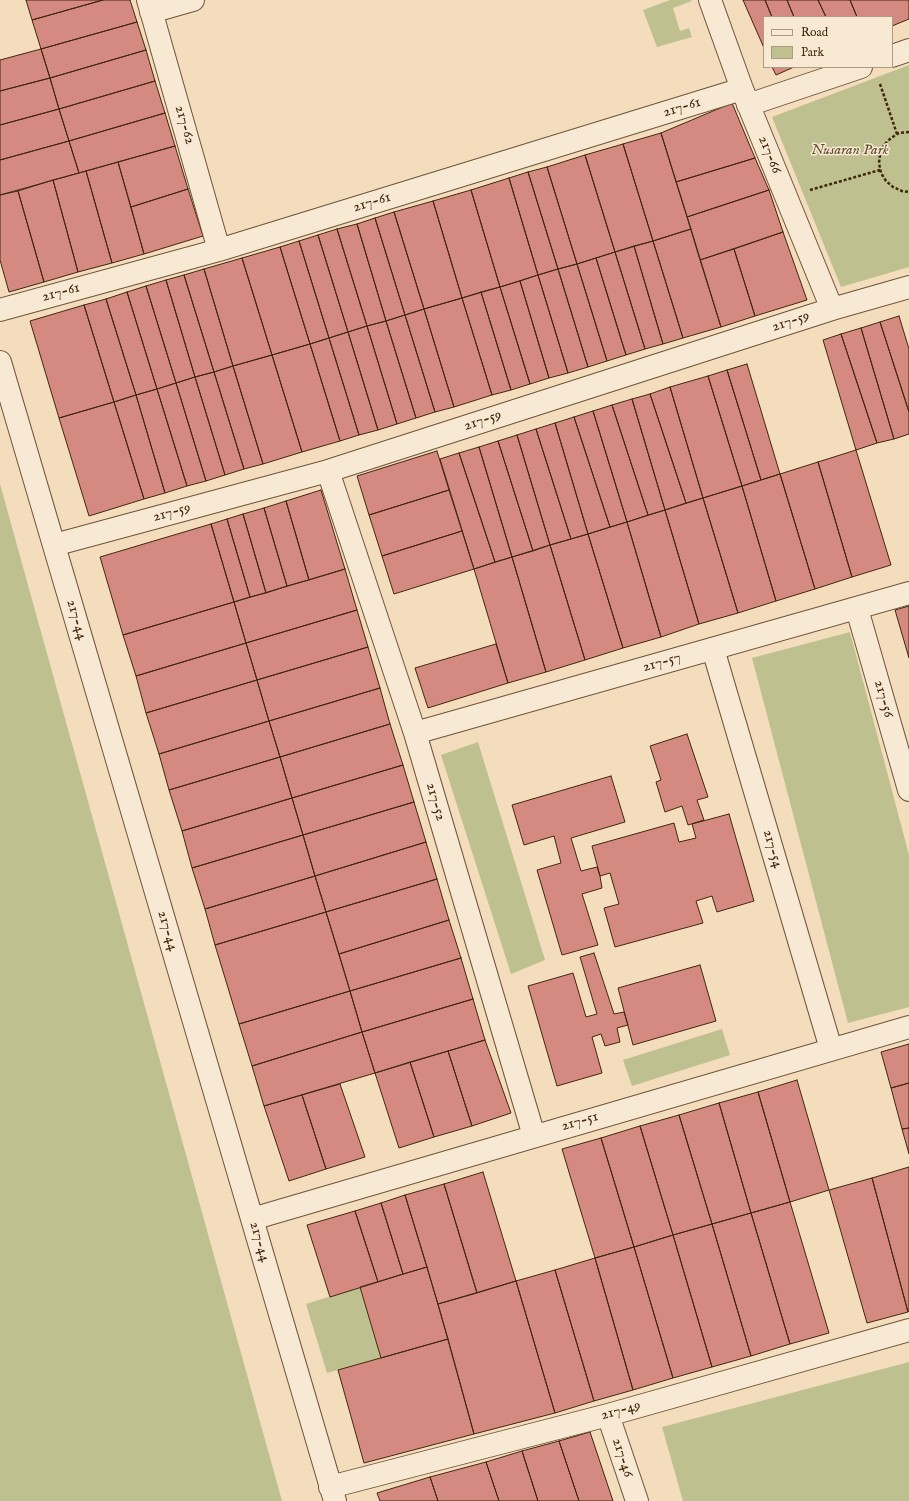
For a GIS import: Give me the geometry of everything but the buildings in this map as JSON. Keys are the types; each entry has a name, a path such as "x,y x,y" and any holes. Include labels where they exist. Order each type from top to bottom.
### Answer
{"street":[{"path":"150,6 193,0"},
{"name":"217-66","path":"710,0 745,97 832,309"},
{"name":"217-62","path":"150,6 220,250"},
{"path":"893,56 909,50"},
{"name":"217-61","path":"0,310 220,250 745,97 857,68"},
{"name":"217-59","path":"54,545 328,471 832,309 909,288"},
{"name":"217-44","path":"0,362 333,1494"},
{"name":"217-52","path":"328,471 415,733 534,1136"},
{"name":"217-57","path":"415,733 857,609 909,593"},
{"name":"217-56","path":"857,609 909,790"},
{"name":"217-54","path":"713,649 831,1049"},
{"name":"217-51","path":"252,1218 909,1026"},
{"name":"217-49","path":"333,1494 909,1330"},
{"name":"217-46","path":"608,1415 636,1501"}],"path":[{"path":"879,82 897,134"},
{"path":"909,132 897,134 890,138 884,145 880,154 879,163 880,170 886,181 893,188 909,192"},
{"path":"786,196 880,170"}],"green space":[{"path":"670,0 692,1 673,8 680,31 689,28 692,37 657,47 643,10"},
{"name":"Nusaran Park","path":"909,65 909,267 841,287 772,117"},
{"path":"0,484 282,1501 0,1501"},
{"path":"850,632 909,855 909,1007 848,1023 752,658"},
{"path":"478,742 545,960 511,974 441,755"},
{"path":"722,1029 730,1055 632,1086 623,1060"},
{"path":"360,1287 381,1358 327,1373 306,1304"},
{"path":"909,1362 909,1501 683,1501 662,1427"}]}
